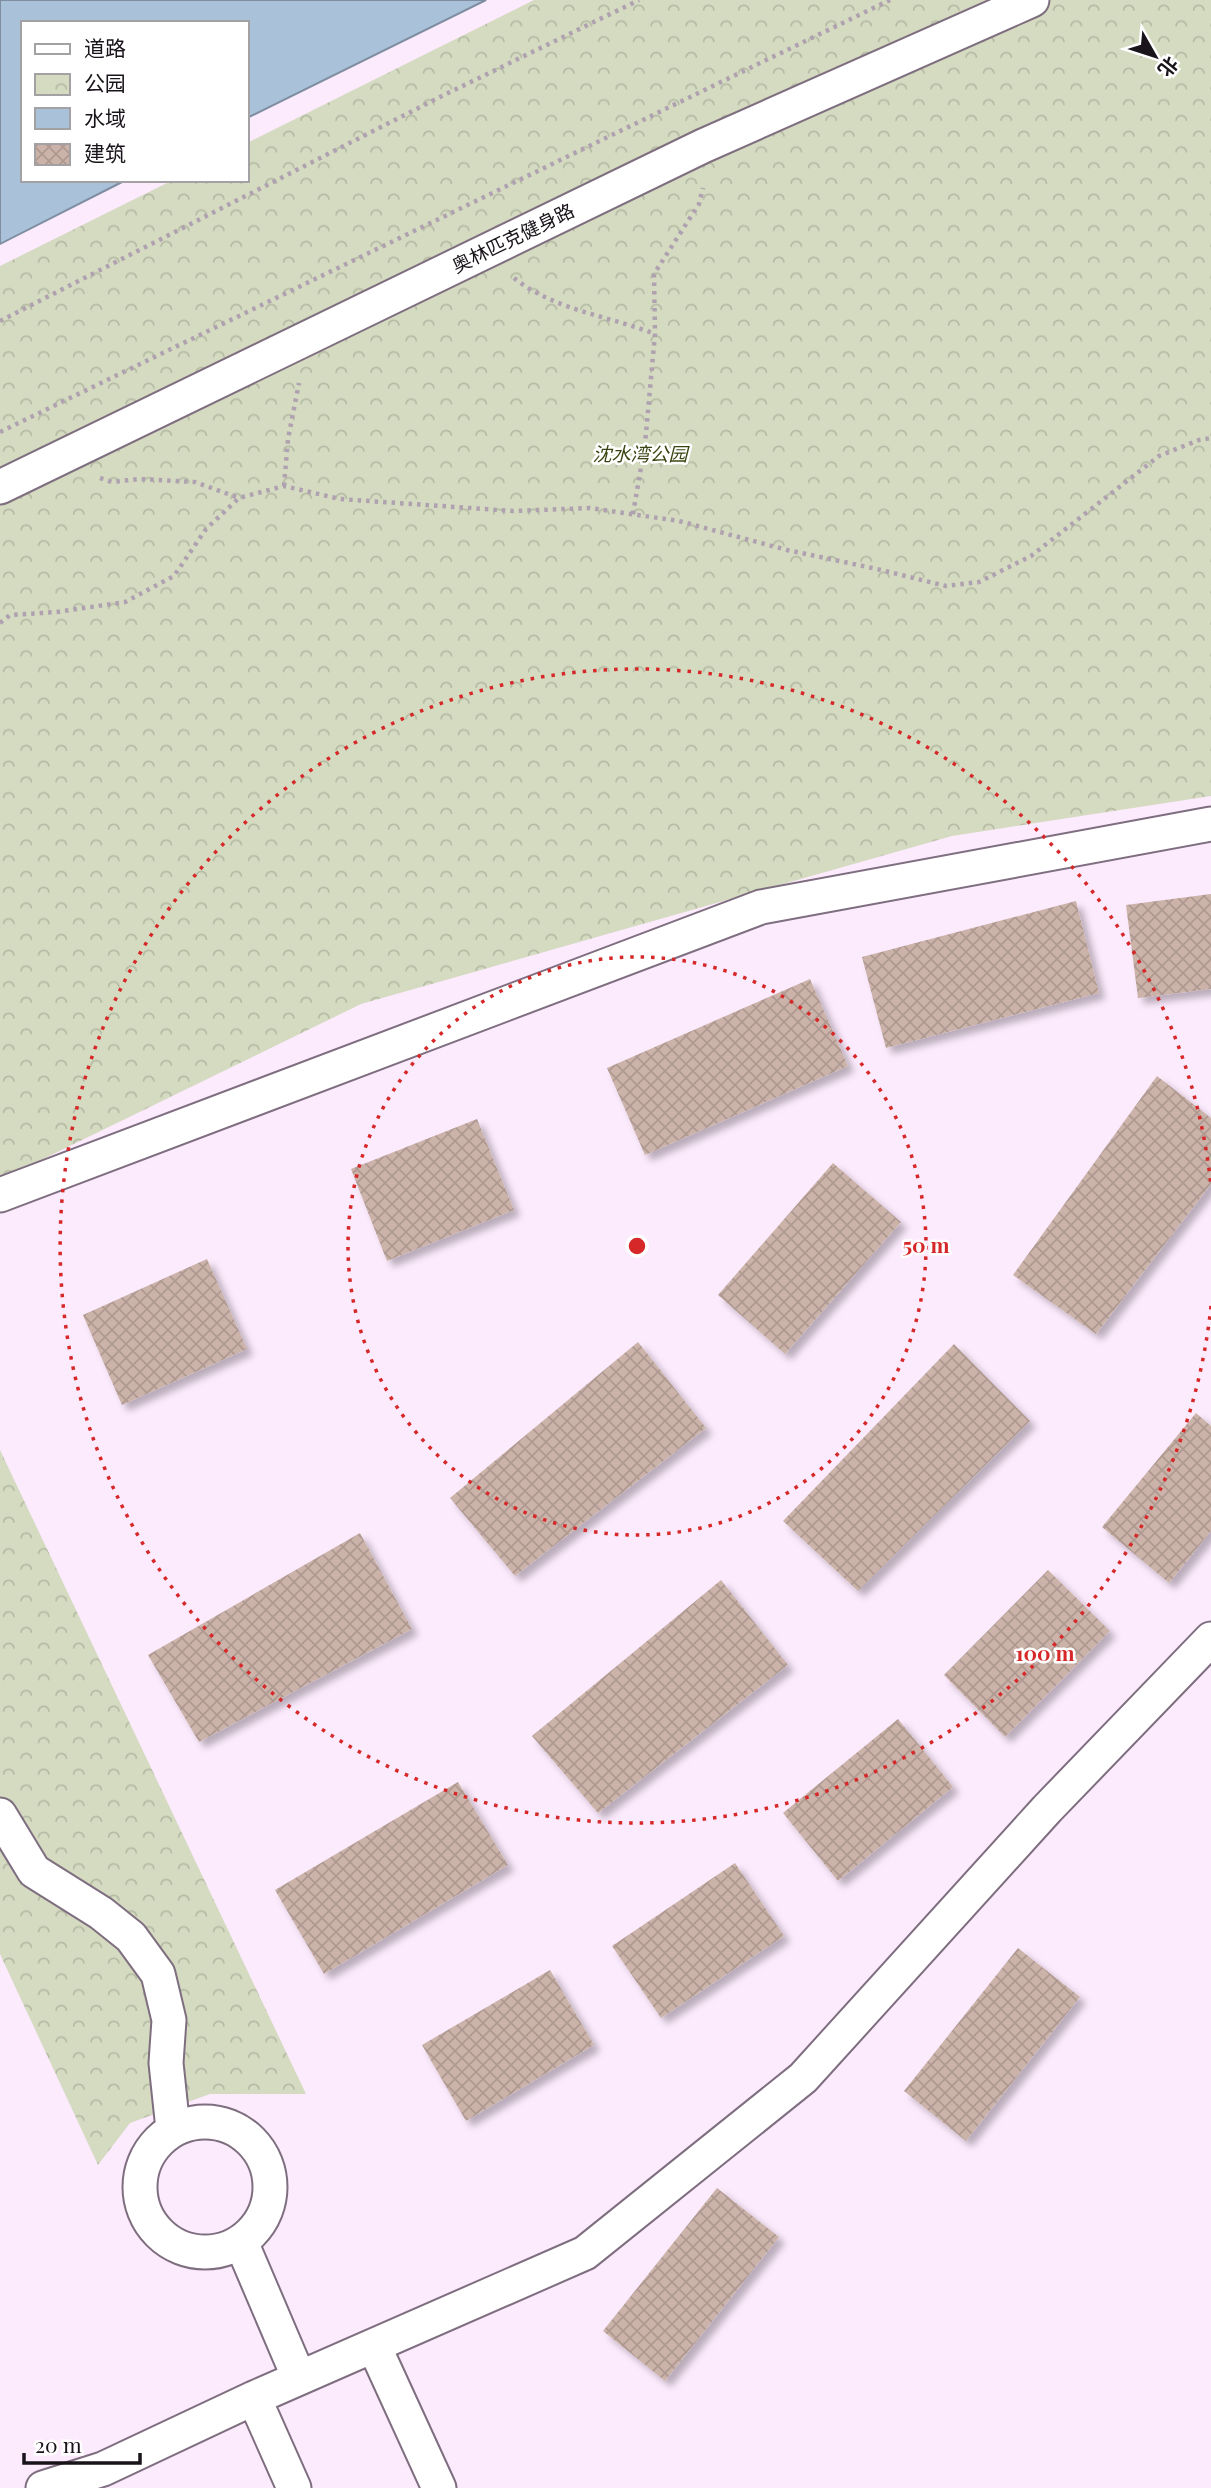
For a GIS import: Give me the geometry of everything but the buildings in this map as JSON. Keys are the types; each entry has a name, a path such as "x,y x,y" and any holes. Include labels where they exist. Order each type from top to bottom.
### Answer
{"street":[{"name":"奥林匹克健身路","path":"0,487 703,146 1032,0"},
{"path":"0,1195 761,907 1211,824"},
{"path":"43,2488 103,2469 254,2398 586,2253 803,2078 1048,1809 1211,1639"},
{"path":"0,1815 34,1871 101,1913 131,1937 158,1974 169,2020 166,2063 173,2129"},
{"path":"215,2121 237,2129 254,2143 266,2162 271,2184 268,2206 257,2227 241,2242 220,2251 199,2253 179,2247 161,2236 148,2220 140,2201 139,2180 145,2160 157,2142 173,2129 193,2122 215,2121"},
{"path":"241,2242 299,2378"},
{"path":"374,2346 439,2488"},
{"path":"254,2398 294,2488"}],"path":[{"path":"0,321 440,97 639,0"},
{"path":"0,432 890,0"},
{"path":"634,514 645,444 655,334 654,274 699,204 709,166 703,146"},
{"path":"491,249 509,274 529,290 584,312 623,321 655,334"},
{"path":"284,486 288,439 310,337"},
{"path":"0,623 10,615 57,612 125,602 174,576 205,529 239,498 284,486 340,499 513,511 590,508 634,514 679,521 787,550 946,586 979,582 1031,556 1159,456 1211,438"},
{"path":"69,453 88,475 112,482 139,479 195,482 239,498"}],"green space":[{"name":"沈水湾公园","path":"534,0 1211,0 1211,796 952,836 361,1004 0,1180 0,266 169,182 248,182 248,143"},
{"path":"0,1450 306,2094 210,2094 130,2123 98,2165 0,1954"}],"water":[{"path":"0,0 486,0 248,118 248,21 21,21 21,182 122,182 0,244"}]}
